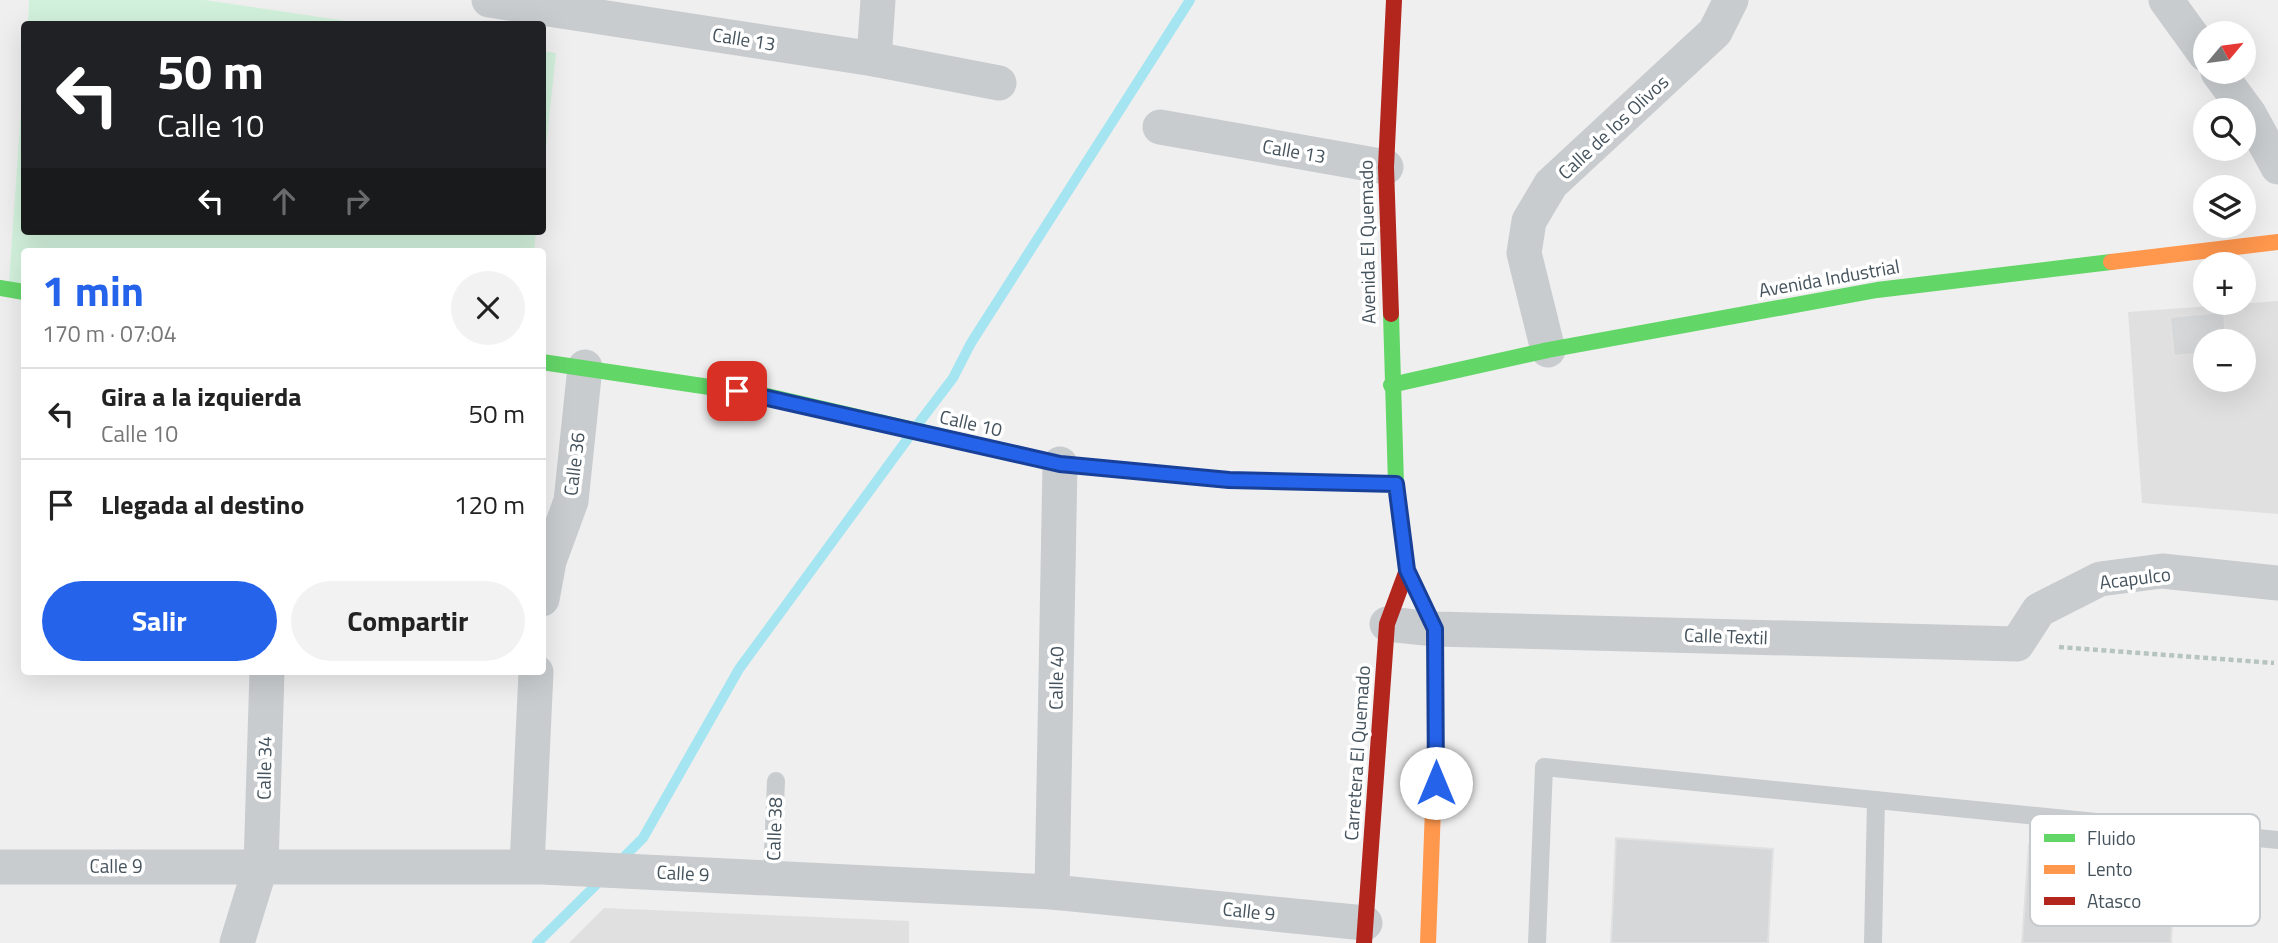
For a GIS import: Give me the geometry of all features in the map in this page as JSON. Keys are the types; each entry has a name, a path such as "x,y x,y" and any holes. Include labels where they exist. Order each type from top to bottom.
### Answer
{"street":[{"name":"Calle 13","path":"489,0 585,8 999,83"},
{"path":"874,59 878,0"},
{"name":"Avenida El Quemado","path":"1394,0 1386,167 1396,484"},
{"name":"Calle de los Olivos","path":"1548,350 1524,253 1529,221 1551,184 1714,32 1731,0"},
{"path":"2166,0 2193,37"},
{"path":"2227,84 2249,114 2278,167"},
{"name":"Calle 13","path":"1160,127 1386,167"},
{"name":"Avenida Industrial","path":"1391,385 1548,350 1877,290 2278,242"},
{"path":"0,288 21,292"},
{"name":"Calle 10","path":"546,363 763,396 1060,464 1229,480 1396,484"},
{"name":"Calle 36","path":"546,578 571,501 585,368"},
{"name":"Calle 40","path":"1052,892 1060,464"},
{"name":"Carretera El Quemado","path":"1396,484 1407,570 1435,629 1436,783 1427,943"},
{"name":"Carretera El Quemado","path":"1364,933 1387,624 1407,570"},
{"name":"Acapulco","path":"2017,644 2039,610 2100,579 2162,571 2278,583"},
{"name":"Calle Textil","path":"1387,624 1435,629 2017,644"},
{"name":"Calle 34","path":"237,943 261,865 267,675"},
{"path":"534,867 536,675"},
{"name":"Calle 9","path":"0,867 261,865 629,870 1052,892 1364,933"}],"lane":[{"path":"1537,943 1544,767 2030,815"},
{"name":"Calle 38","path":"772,878 776,780"},
{"path":"1873,943 1876,800"},
{"path":"2260,838 2278,840"}],"path":[{"path":"2017,644 2274,663"}],"shaded area":[{"path":"2278,301 2278,514 2142,503 2128,312 2193,307 2193,315 2256,315 2256,303"},
{"path":"604,908 909,921 909,943 569,943"}],"green space":[{"path":"29,0 205,0 347,21 28,21"},
{"path":"546,52 556,53 546,148"},
{"path":"21,110 21,235 536,235 534,248 21,248 21,284 9,282"}],"building":[{"path":"2224,315 2225,329 2193,329 2193,354 2174,356 2170,317"},
{"path":"1616,838 1773,849 1768,943 1611,943"},
{"path":"2029,844 2030,926 2172,926 2171,943 2022,943"}],"waterway":[{"path":"918,424 953,378 971,343 1190,0"},
{"path":"619,862 643,838 739,669 909,437"},
{"path":"537,943 602,879"}],"traffic: fast":[{"path":"1391,385 1548,350 1877,290 2111,262"},
{"path":"0,288 21,292"},
{"path":"1391,314 1396,484 1407,570 1435,629 1435,754"},
{"path":"546,363 763,395 1060,464 1135,471"}],"traffic: slow":[{"path":"2111,262 2278,242"},
{"path":"1428,943 1435,754"}],"traffic: jam":[{"path":"1391,314 1386,167 1394,0"},
{"path":"1135,471 1229,480 1396,484"},
{"path":"1364,943 1387,624 1407,570"}],"route":[{"path":"737,391 1060,464 1229,480 1396,484 1407,570 1435,629 1436,783"}]}
